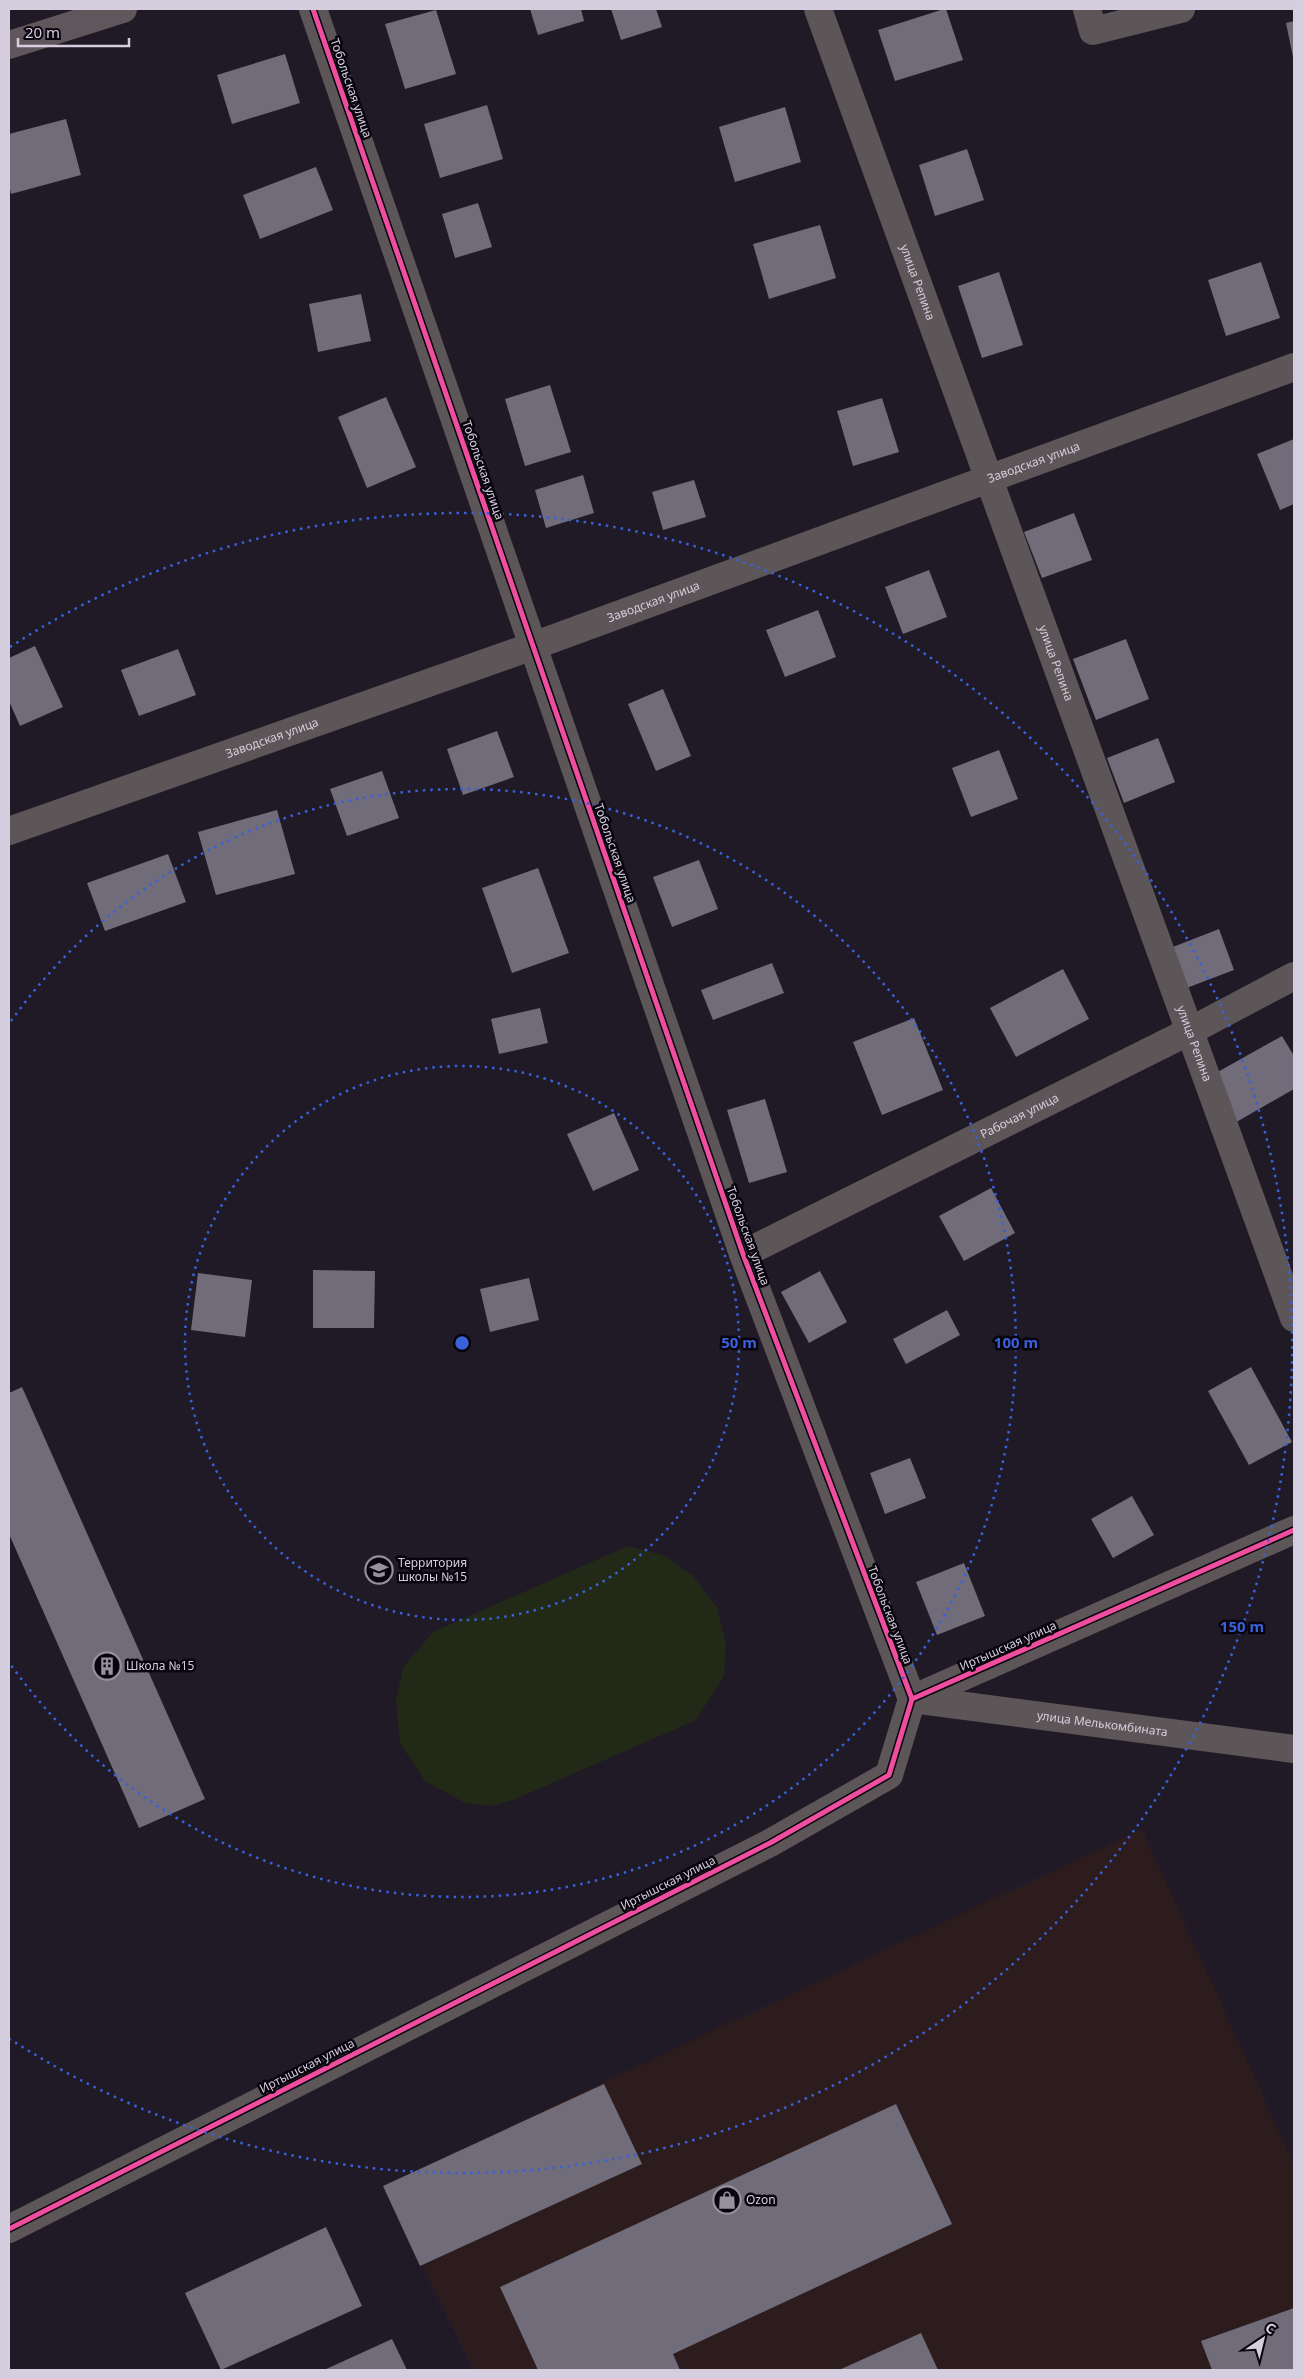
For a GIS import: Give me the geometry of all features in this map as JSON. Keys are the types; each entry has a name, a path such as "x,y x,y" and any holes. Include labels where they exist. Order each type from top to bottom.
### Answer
{"main road":[{"path":"9,45 122,9"}],"street":[{"name":"Тобольская улица","path":"313,9 743,1254 912,1699"},
{"name":"улица Репина","path":"818,9 1294,1318"},
{"path":"1087,9 1094,31 1181,9"},
{"name":"Заводская улица","path":"9,831 533,646 1294,367"},
{"name":"Рабочая улица","path":"743,1254 1190,1031 1294,976"},
{"name":"Иртышская улица","path":"9,2229 770,1843 889,1775 912,1699 1294,1530"},
{"name":"улица Мелькомбината","path":"912,1699 1294,1749"}],"shaded area":[{"path":"1142,1829 1294,2164 1294,2370 473,2370 383,2186"}],"green space":[{"path":"628,1546 665,1556 693,1576 717,1607 726,1644 724,1676 696,1720 513,1800 491,1806 465,1803 425,1781 400,1743 396,1699 404,1666 433,1632"}],"building":[{"path":"530,9 581,9 584,21 538,35"},
{"path":"611,9 656,9 662,27 621,40"},
{"path":"946,9 963,60 895,81 878,30"},
{"path":"436,10 456,74 405,89 385,24"},
{"path":"1294,21 1294,57 1293,57 1286,23"},
{"path":"285,54 300,103 232,124 217,75"},
{"path":"487,105 503,159 440,178 424,124"},
{"path":"785,107 801,162 735,182 719,127"},
{"path":"66,119 81,175 11,194 9,184 9,134"},
{"path":"967,149 984,200 935,216 919,165"},
{"path":"316,167 333,210 260,239 243,195"},
{"path":"478,203 492,247 455,258 442,214"},
{"path":"820,225 836,278 769,299 753,244"},
{"path":"1261,262 1280,318 1226,336 1208,280"},
{"path":"999,272 1023,345 982,358 958,286"},
{"path":"361,294 371,341 318,352 309,304"},
{"path":"550,385 571,452 525,466 505,399"},
{"path":"386,397 416,467 367,488 338,417"},
{"path":"882,398 899,452 853,466 837,411"},
{"path":"1294,439 1294,504 1280,510 1257,454"},
{"path":"583,475 594,513 546,528 535,490"},
{"path":"694,480 706,517 663,530 652,492"},
{"path":"1074,513 1092,560 1042,578 1024,532"},
{"path":"929,570 947,617 903,634 885,587"},
{"path":"818,610 836,657 785,677 766,630"},
{"path":"1126,639 1149,699 1096,720 1073,659"},
{"path":"35,646 63,707 20,726 9,701 9,658"},
{"path":"178,649 196,695 139,716 121,670"},
{"path":"663,689 691,756 656,771 628,704"},
{"path":"497,731 514,777 463,795 447,749"},
{"path":"1158,738 1175,782 1124,803 1107,758"},
{"path":"999,750 1018,799 971,817 952,768"},
{"path":"382,771 399,818 347,836 330,789"},
{"path":"277,810 295,874 216,895 198,832"},
{"path":"168,854 186,902 105,931 87,883"},
{"path":"699,860 718,909 672,927 653,877"},
{"path":"538,868 569,953 512,973 482,888"},
{"path":"1219,929 1234,970 1176,992 1160,952"},
{"path":"772,963 784,993 713,1020 701,990"},
{"path":"1063,969 1089,1019 1016,1057 990,1008"},
{"path":"540,1008 548,1043 499,1054 491,1019"},
{"path":"914,1018 943,1090 882,1115 853,1042"},
{"path":"1282,1036 1294,1056 1294,1089 1233,1124 1207,1078"},
{"path":"765,1099 787,1172 749,1183 727,1110"},
{"path":"614,1113 639,1170 593,1191 567,1134"},
{"path":"991,1188 1015,1233 964,1261 939,1216"},
{"path":"313,1270 375,1271 374,1328 313,1328"},
{"path":"820,1271 847,1322 809,1343 781,1292"},
{"path":"198,1273 252,1280 245,1337 191,1330"},
{"path":"529,1278 539,1320 490,1332 480,1289"},
{"path":"947,1310 960,1335 906,1364 893,1339"},
{"path":"1251,1367 1292,1442 1249,1465 1208,1391"},
{"name":"Школа №15","path":"22,1387 205,1799 139,1828 9,1534 9,1393"},
{"path":"910,1458 926,1498 885,1514 870,1473"},
{"path":"1132,1496 1154,1535 1113,1558 1091,1519"},
{"path":"964,1563 985,1616 937,1635 916,1582"},
{"path":"604,2084 642,2164 420,2266 383,2186"},
{"path":"896,2104 952,2224 673,2354 680,2370 538,2370 500,2287"},
{"path":"326,2227 362,2306 221,2370 185,2293"},
{"path":"1294,2308 1294,2370 1212,2370 1201,2341"},
{"path":"921,2333 938,2370 839,2370"},
{"path":"392,2339 407,2370 324,2370"}],"cycle path":[{"path":"313,9 743,1254 912,1699"},
{"path":"9,2229 770,1843 889,1775 912,1699 1294,1530"}],"place":[{"name":"Территория школы №15","path":"379,1570"},
{"name":"Школа №15","path":"107,1666"},
{"name":"Ozon","path":"727,2200"}]}
